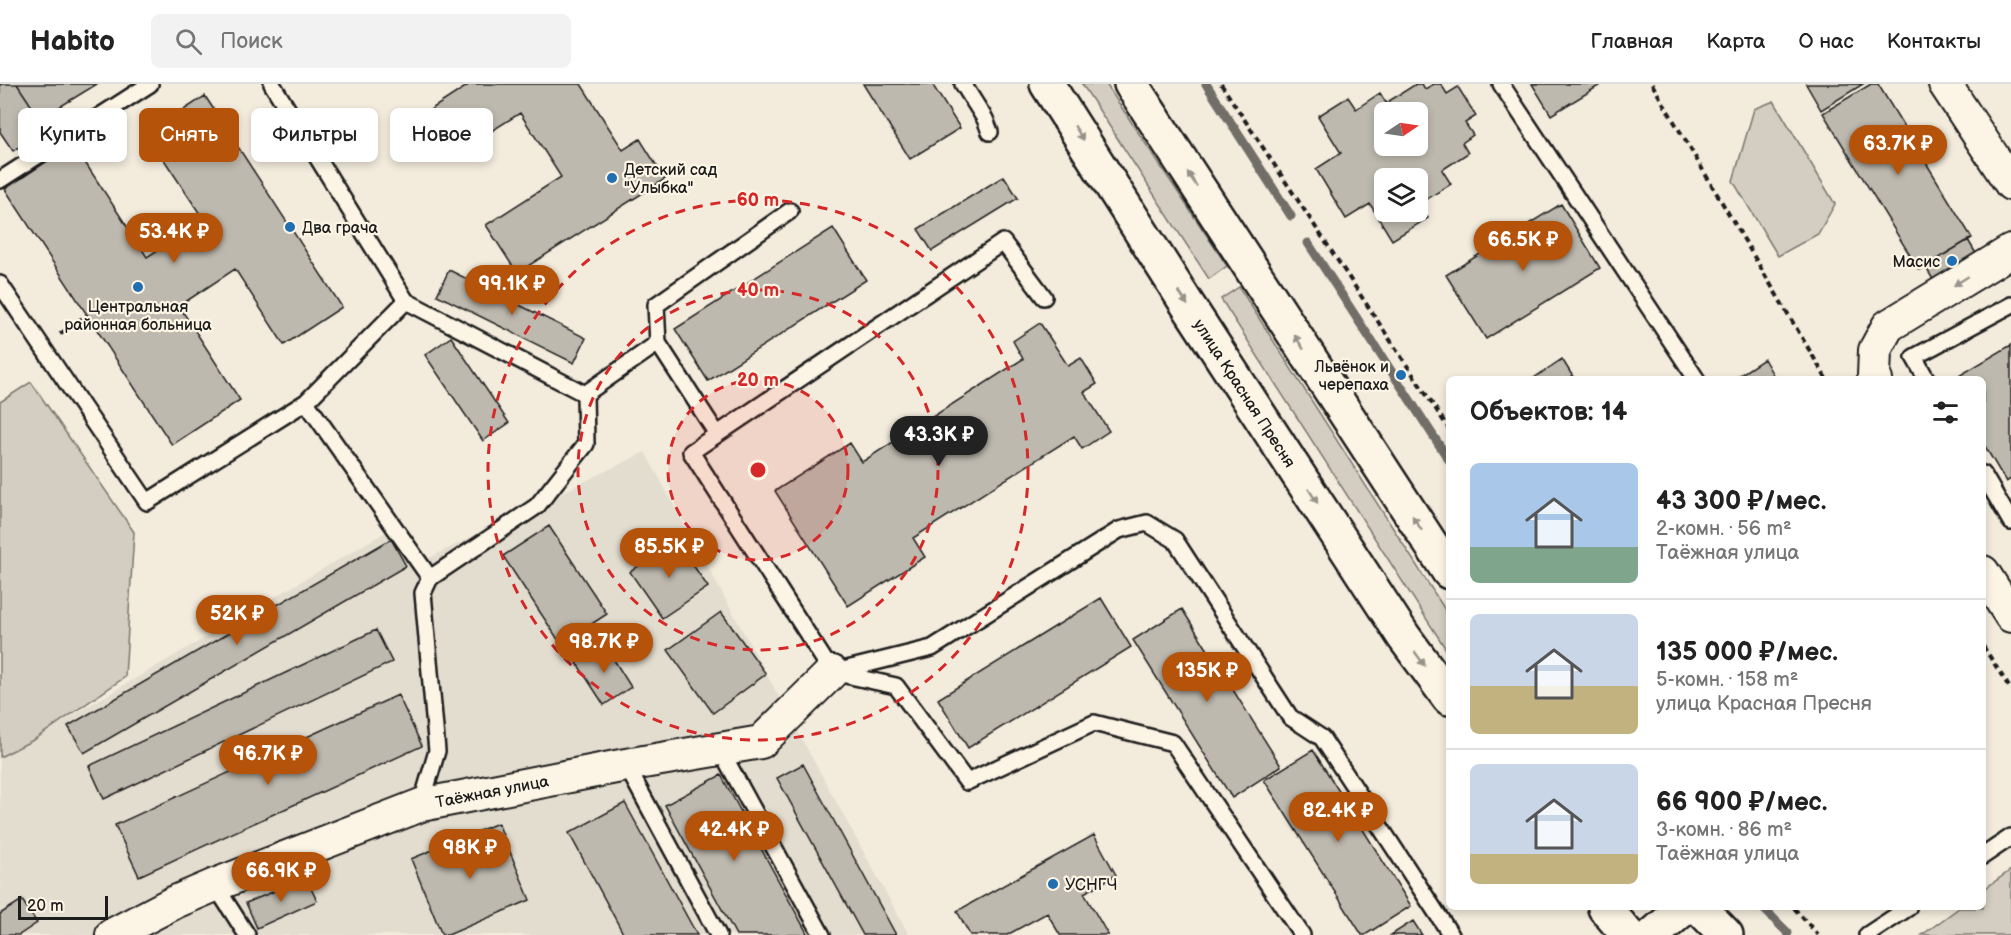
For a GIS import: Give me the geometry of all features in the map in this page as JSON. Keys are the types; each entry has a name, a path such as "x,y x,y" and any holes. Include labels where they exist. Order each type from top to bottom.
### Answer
{"street":[{"name":"улица Красная Пресня","path":"1047,84 1187,304 1398,627 1446,694"},
{"path":"1131,84 1446,567"},
{"path":"1945,84 2011,184"},
{"path":"1874,376 1875,350 1888,326 2011,250"},
{"path":"1986,577 2011,616"},
{"name":"Таёжная улица","path":"112,935 175,902 215,885 421,805 626,765 761,742 832,672"},
{"path":"1607,910 1628,935"},
{"path":"1653,935 1682,910"},
{"path":"1702,910 1726,935"}],"lane":[{"path":"0,180 150,84"},
{"path":"272,84 406,301 585,394"},
{"path":"963,84 985,119 990,132"},
{"path":"1501,84 1694,376"},
{"path":"717,434 658,343 656,305 790,211"},
{"path":"1044,297 1003,242 691,452 832,672 896,686 967,782 1094,723 1173,743 1302,935"},
{"path":"0,284 147,502 306,402 406,301"},
{"path":"1925,376 1914,357 2011,304"},
{"path":"585,394 658,343"},
{"path":"421,805 437,751 423,593 430,578 537,506 586,444 585,394"},
{"path":"306,402 430,578"},
{"path":"1986,479 2011,522"},
{"path":"832,672 932,648 1119,530 1147,523 1175,540 1290,717 1322,738 1451,935"},
{"path":"720,749 822,935"},
{"path":"626,765 718,935"},
{"path":"1986,854 2011,837"},
{"path":"215,885 247,935"},
{"path":"1867,935 1905,910"}],"path":[{"path":"1221,84 1446,424"},
{"path":"1652,84 1825,376"},
{"path":"43,347 87,315"},
{"path":"1986,651 2011,690"},
{"path":"1796,910 1818,935"}],"shaded area":[{"path":"1082,84 1106,84 1227,266 1209,279"},
{"path":"1774,101 1835,204 1818,234 1778,256 1733,181 1754,109"},
{"path":"1239,287 1446,611 1446,649 1221,299"},
{"path":"31,382 134,532 125,677 35,739 0,757 0,402"},
{"path":"645,452 909,935 0,935 0,753 61,722 401,523 429,558"},
{"path":"2011,870 2011,935 1922,935 1956,910 1986,910 1986,888"}],"building":[{"path":"0,84 17,84 33,108 18,108 18,148 13,151 0,132"},
{"path":"17,84 97,84 58,108 33,108"},
{"name":"Детский сад \"Улыбка\"","path":"470,84 581,84 623,150 640,139 665,179 517,273 486,225 561,177 520,113 493,130 493,108 433,108"},
{"path":"863,84 932,84 960,128 910,159"},
{"path":"1416,84 1422,84 1425,89 1434,84 1441,84 1447,94 1458,87 1476,116 1465,123 1473,135 1462,143 1468,153 1442,170 1451,184 1428,198 1428,168 1374,168 1374,211 1370,204 1346,219 1316,169 1341,153 1318,116 1348,97 1356,109 1380,93 1385,102 1374,102 1374,156 1428,156 1428,102 1388,102"},
{"path":"1532,84 1602,84 1551,115"},
{"path":"1806,84 1863,84 1821,110"},
{"path":"1871,84 1878,84 1972,238 1919,270 1823,113"},
{"name":"Центральная районная больница","path":"205,96 213,108 187,108"},
{"name":"Центральная районная больница","path":"239,148 342,307 284,345 235,269 179,306 240,400 172,445 5,189 46,162 85,162 147,257 204,220 166,162 239,162"},
{"path":"1004,176 1018,198 932,251 918,229"},
{"path":"1561,204 1600,268 1486,339 1446,275"},
{"path":"1381,222 1421,222 1392,240"},
{"path":"833,228 866,280 708,381 675,329"},
{"name":"Масис","path":"1968,240 1978,257 1935,283 1925,266"},
{"path":"449,270 586,338 574,363 437,295"},
{"path":"1040,323 1068,366 1081,358 1097,384 1084,392 1109,431 1082,449 1074,436 913,538 925,557 848,606 775,491 850,443 862,462 1023,359 1013,341"},
{"path":"451,337 509,423 483,441 425,355"},
{"path":"2011,345 2011,479 2006,482 1986,448 1986,376 1959,376"},
{"path":"1562,359 1573,376 1537,376"},
{"path":"1764,359 1774,376 1738,376"},
{"path":"549,526 607,614 561,644 503,556"},
{"path":"391,539 406,566 84,753 68,726"},
{"path":"676,540 708,587 662,618 630,572"},
{"path":"1101,598 1131,647 968,748 938,699"},
{"path":"1182,609 1281,766 1232,798 1133,640"},
{"path":"721,612 766,674 713,713 668,650"},
{"path":"376,630 392,662 104,799 89,766"},
{"path":"604,644 631,687 604,705 576,662"},
{"path":"398,695 422,746 139,876 115,825"},
{"path":"1313,750 1411,906 1365,935 1362,935 1264,780"},
{"path":"803,764 896,935 863,935 777,778"},
{"path":"721,775 808,935 736,935 665,805"},
{"path":"625,803 697,935 624,935 569,833"},
{"path":"498,823 530,900 448,935 442,935 411,859"},
{"name":"УСНГЧ","path":"1094,835 1116,875 1084,893 1108,935 1060,935 1047,913 1007,935 970,935 957,911"},
{"path":"306,878 317,901 257,928 246,903"},
{"path":"22,900 37,923 19,935 0,935 0,914"},
{"path":"1413,921 1422,935 1391,935"}],"waterway":[{"path":"1206,84 1291,216"},
{"path":"1308,243 1446,455"},
{"path":"1765,910 1788,933"}],"place":[{"name":"Детский сад \"Улыбка\"","path":"612,178"},
{"name":"Два грача","path":"290,227"},
{"name":"Масис","path":"1952,261"},
{"name":"Центральная районная больница","path":"138,287"},
{"name":"Львёнок и черепаха","path":"1401,375"},
{"name":"УСНГЧ","path":"1053,884"}]}
